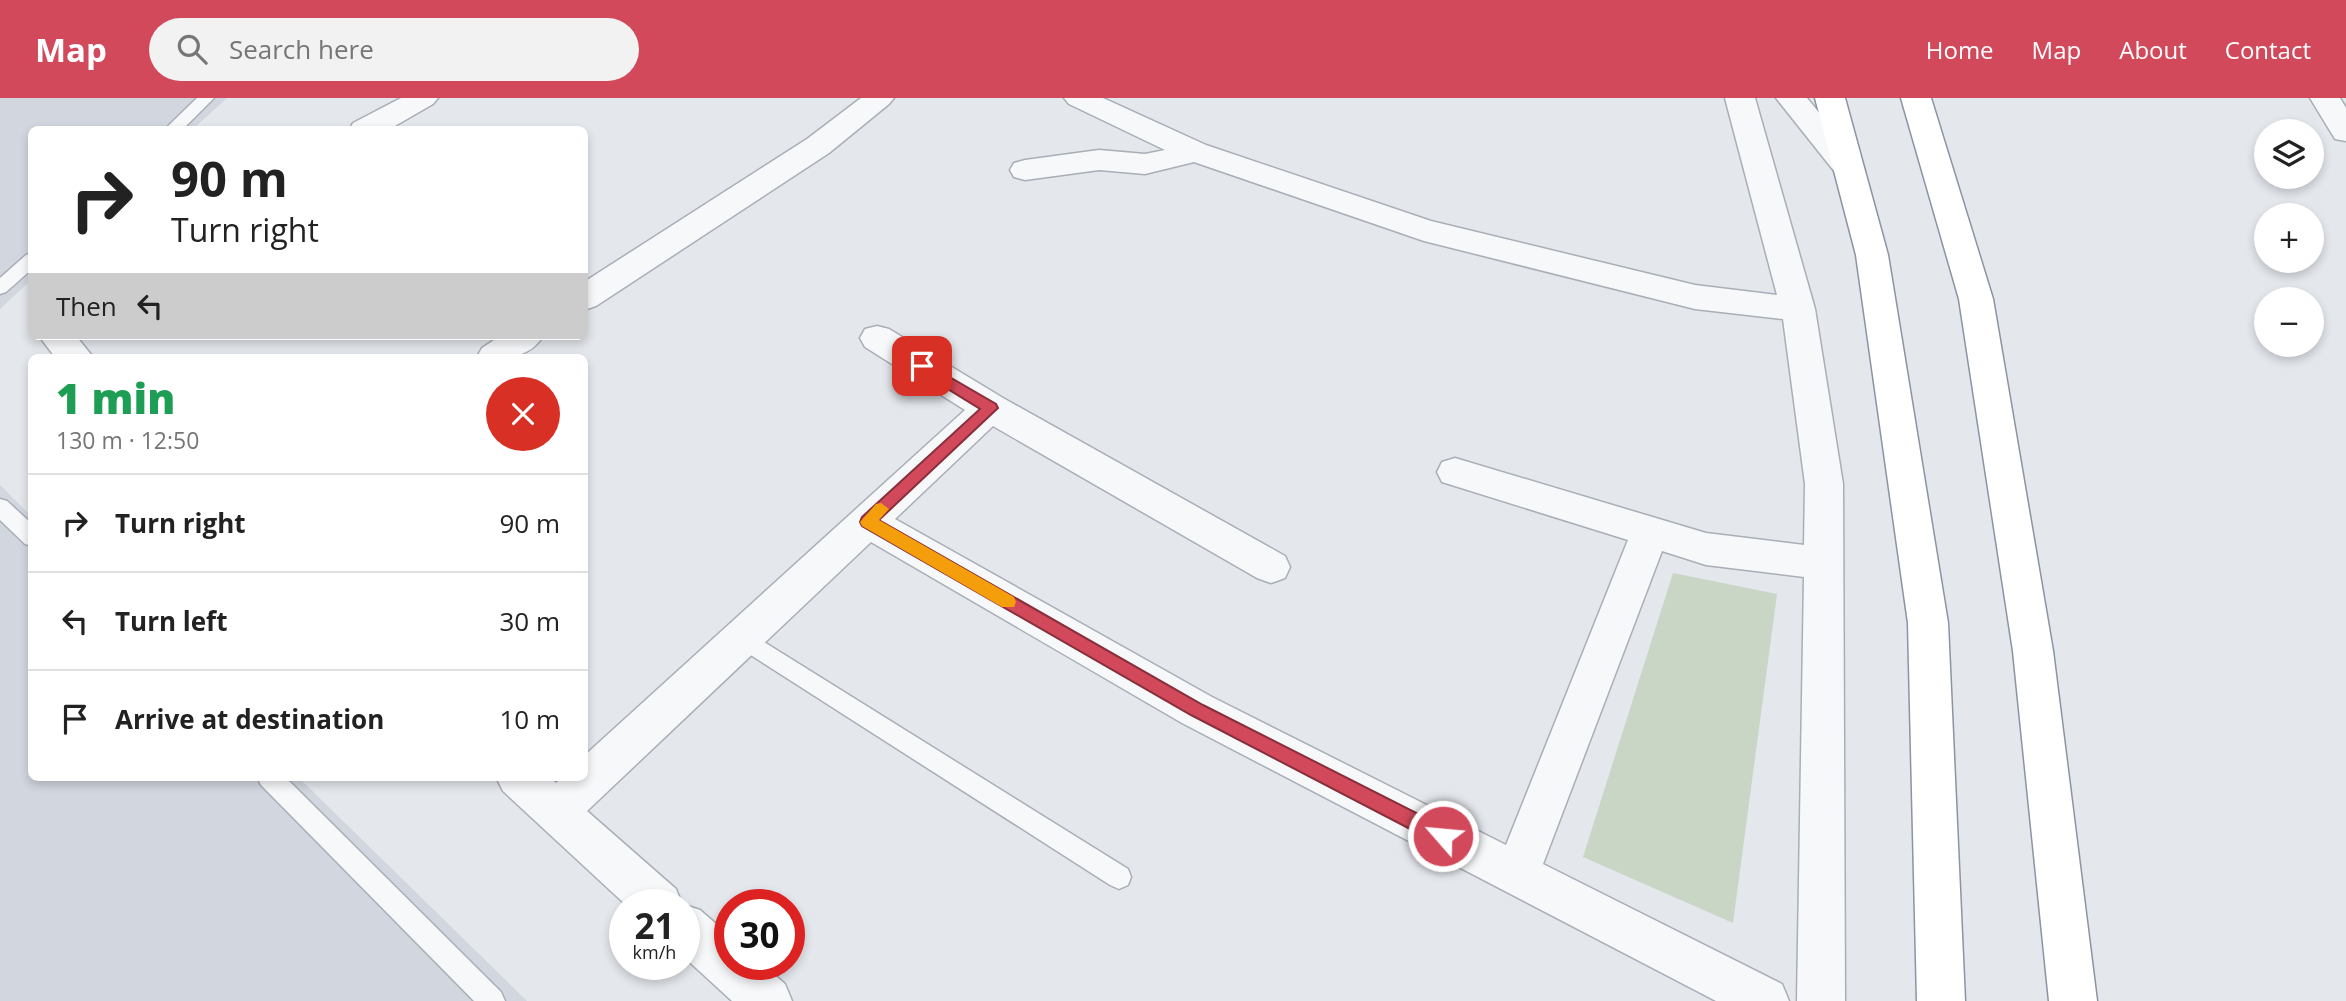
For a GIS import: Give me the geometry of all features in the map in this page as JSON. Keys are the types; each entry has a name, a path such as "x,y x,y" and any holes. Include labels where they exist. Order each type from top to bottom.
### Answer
{"highway":[{"path":"1830,98 1872,255 1928,623 1941,1001"},
{"path":"1916,98 1976,299 2033,650 2073,1001"}],"street":[{"path":"371,126 423,98"},
{"path":"588,295 818,146 879,98"},
{"path":"1079,98 1195,152 1424,230 1695,298 1798,309"},
{"path":"1741,98 1798,309 1824,484 1821,1001"},
{"path":"1791,98 1849,169"},
{"path":"2325,98 2346,132"},
{"path":"1025,170 1100,160 1144,164 1195,152"},
{"path":"877,338 990,408 1271,568"},
{"path":"60,340 73,354"},
{"path":"499,354 520,340"},
{"path":"556,811 990,408"},
{"path":"1454,472 1706,549 1824,563"},
{"path":"868,522 1197,710 1765,1001"},
{"path":"1517,874 1650,532"},
{"path":"522,781 642,889"},
{"path":"700,940 768,1001"}],"lane":[{"path":"176,126 206,98"},
{"path":"0,288 28,263"},
{"path":"0,507 28,534"},
{"path":"743,638 1119,877"},
{"path":"273,781 492,1001"}],"shaded area":[{"path":"0,98 227,98 196,126 28,126 28,283 0,309"},
{"path":"0,485 28,513 28,781 302,781 527,1001 0,1001"}],"green space":[{"path":"1673,573 1777,594 1733,923 1583,857"}],"slow traffic":[{"path":"881,509 868,522 1008,602"}],"route":[{"path":"922,366 990,408 868,522 1197,710 1443,836"}]}
